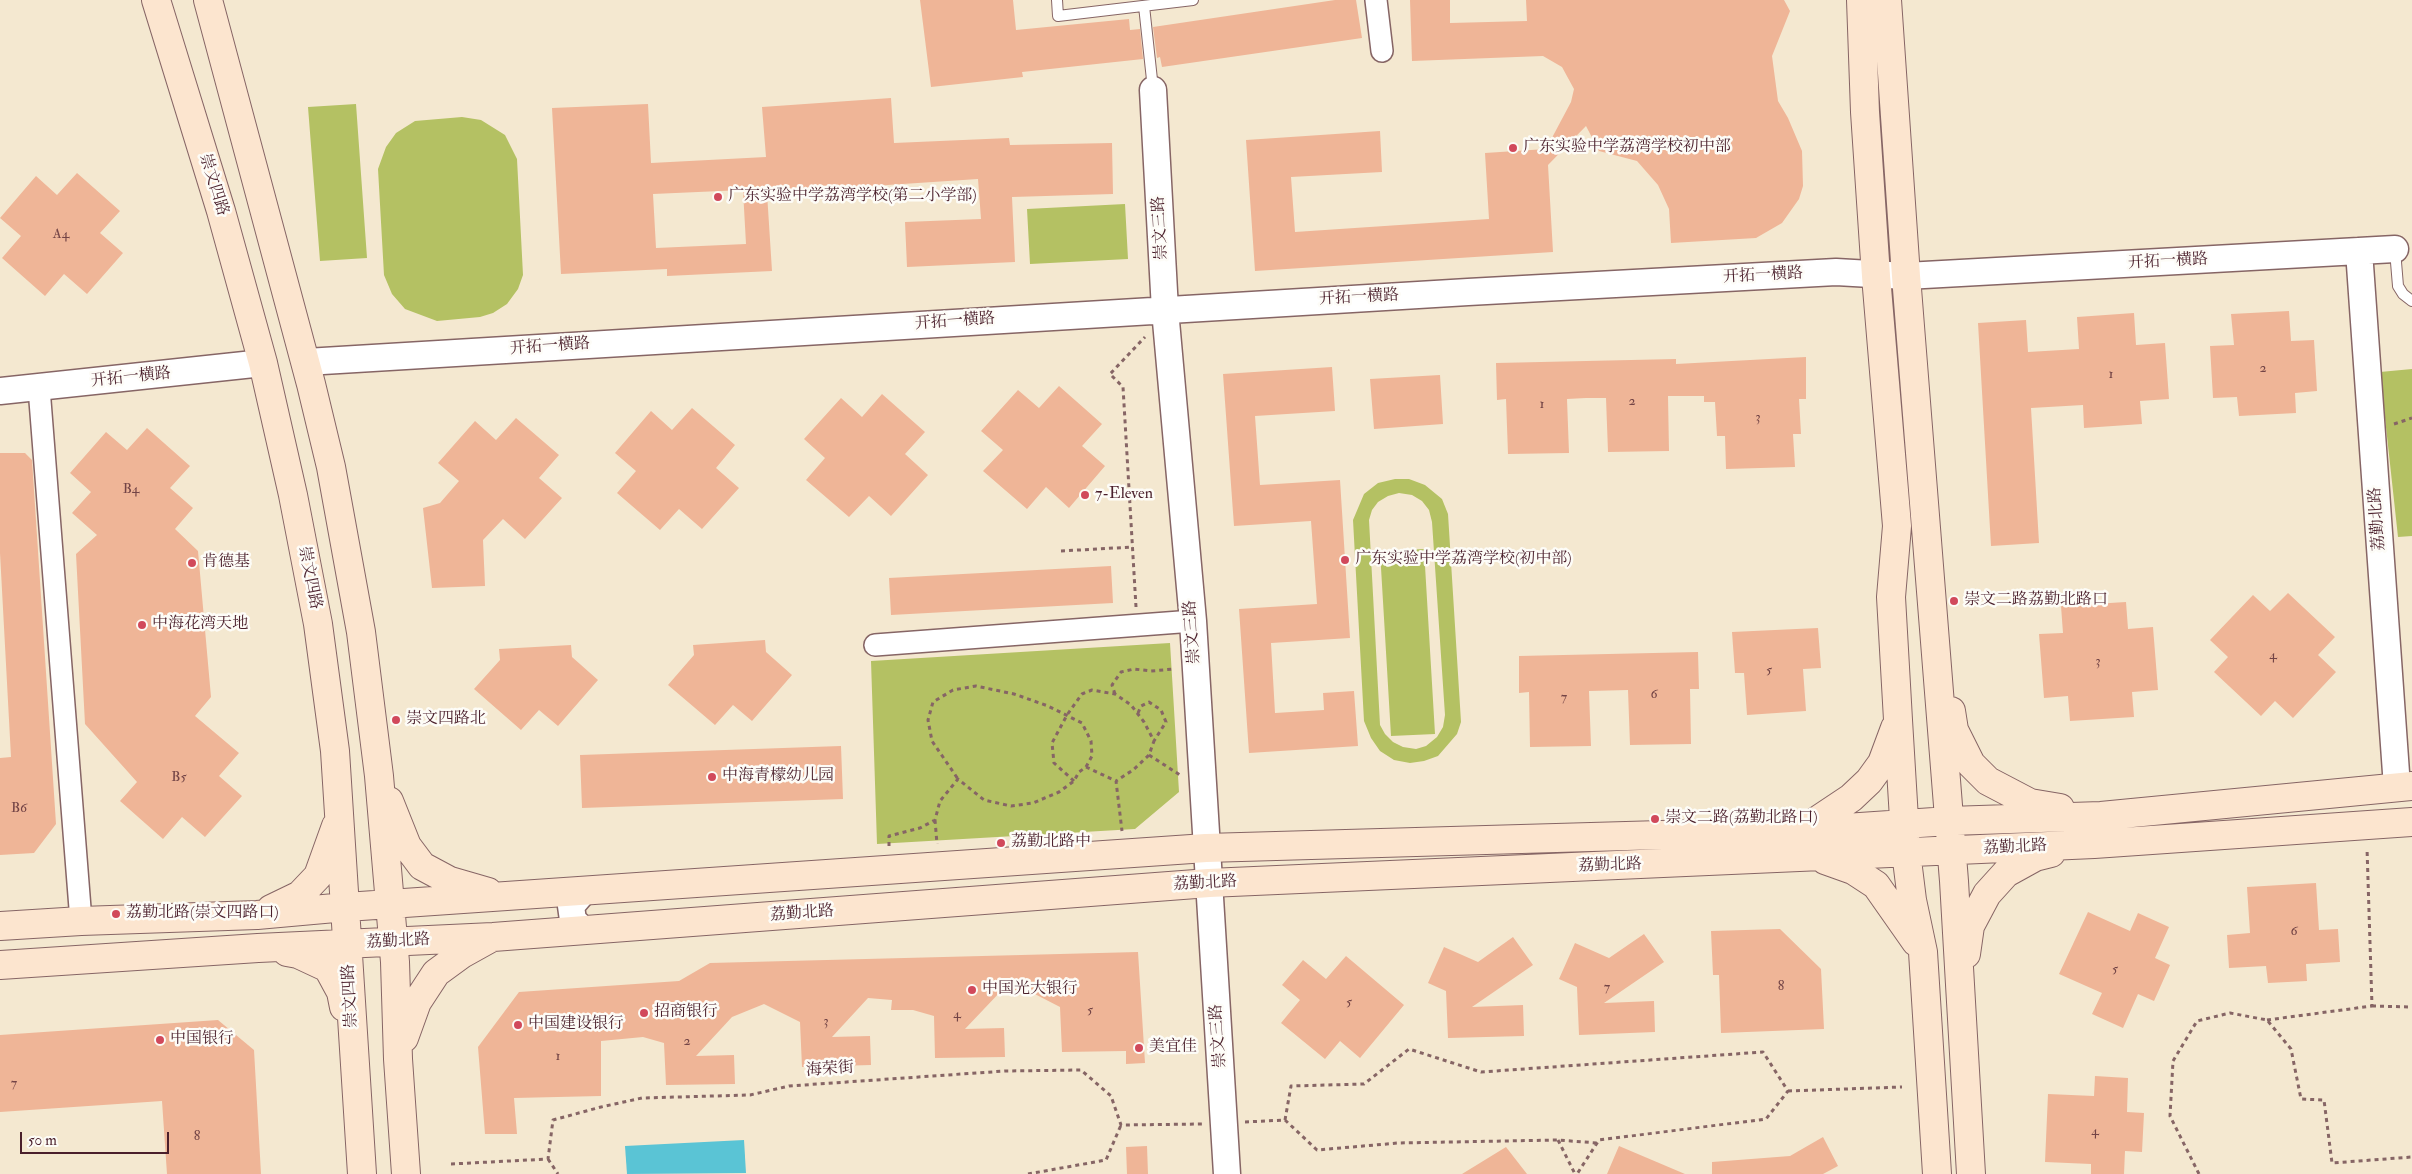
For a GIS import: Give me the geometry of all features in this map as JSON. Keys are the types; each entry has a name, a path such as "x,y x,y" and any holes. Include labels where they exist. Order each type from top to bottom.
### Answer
{"main road":[{"path":"1861,0 1865,112 1876,276 1897,526 1890,598 1906,824 1906,852 1912,900 1923,952 1937,1174"},
{"path":"1887,0 1906,276 1949,820 1971,1174"},
{"path":"207,2 306,362 331,467 361,632 379,776 394,942 398,1059 406,1174"},
{"name":"崇文四路","path":"160,5 221,210 263,363 293,495 318,624 335,751 340,810 362,1174"},
{"path":"1890,598 1907,617 1921,616 1931,602"},
{"path":"1931,602 1954,730 1971,764 1988,781 2030,803 2101,816"},
{"path":"1801,831 1851,798 1869,781 1882,763 1898,720"},
{"path":"335,751 352,762 367,760 375,745"},
{"path":"379,776 407,846 422,866 450,880 506,898"},
{"name":"荔勤北路","path":"0,926 81,921 257,915 346,907 506,898 1206,848 1801,831 1949,820 2101,816 2405,786"},
{"path":"257,915 300,895 318,876 340,810"},
{"name":"荔勤北路","path":"0,965 258,948 493,937 1209,883 1819,858 1906,852 2094,844 2412,822"},
{"path":"1960,992 1970,926 1987,894 2006,873 2035,857 2094,844"},
{"path":"1819,858 1853,870 1876,885 1923,952"},
{"path":"398,1059 417,1002 436,973 462,954 493,937"},
{"path":"258,948 298,954 328,968 341,992 355,1061"},
{"path":"357,1094 370,1081 388,1082 401,1092"}],"street":[{"path":"1376,0 1382,52"},
{"name":"崇文三路","path":"1154,90 1165,310 1193,621 1227,1174"},
{"name":"开拓一横路","path":"306,362 1836,272 1876,276 1906,276 2403,249"},
{"name":"荔勤北路","path":"2359,251 2405,786"},
{"name":"开拓一横路","path":"0,391 263,363"},
{"path":"39,388 81,921"},
{"path":"875,645 1193,621"},
{"path":"583,892 571,906 573,920 583,930"}],"lane":[{"path":"1057,0 1058,16 1193,0"},
{"path":"1144,6 1154,90"},
{"path":"2403,249 2398,286 2402,294 2412,301"}],"path":[{"path":"1137,625 1123,387 1110,374 1146,336"},
{"path":"1061,551 1133,547"},
{"path":"1114,694 1112,685 1121,672 1134,668 1151,671 1179,668"},
{"path":"976,686 1014,694 1067,716 1082,723 1091,741 1092,756 1086,767 1079,772 1074,782 1059,792 1034,803 1011,806 984,800 958,779 932,741 928,720 933,702 953,690 976,686"},
{"path":"1074,782 1054,763 1052,743 1082,694 1092,690 1114,694 1138,713 1154,741"},
{"path":"1116,781 1133,770 1149,755 1154,741 1166,722 1161,710 1150,702 1141,706 1138,713"},
{"path":"1149,755 1186,778"},
{"path":"1086,767 1116,781"},
{"path":"938,851 935,820 940,801 958,779"},
{"path":"1116,781 1123,840"},
{"path":"889,849 889,836 920,828 935,820"},
{"path":"2366,825 2372,1006"},
{"path":"2198,1174 2170,1116 2173,1061 2197,1021 2230,1013 2267,1020 2372,1006 2412,1008"},
{"path":"2267,1020 2291,1049 2301,1099 2324,1100 2332,1163 2412,1157"},
{"path":"1285,1120 1291,1086 1364,1084 1409,1049 1481,1072 1763,1052 1788,1091"},
{"name":"海荣街","path":"548,1159 553,1120 642,1098 750,1095 789,1086 987,1072 1081,1070 1110,1096 1120,1125"},
{"path":"1558,1140 1576,1174 1599,1140 1766,1119 1788,1091 1902,1087"},
{"path":"1028,1174 1106,1160 1120,1125 1285,1120 1317,1150 1398,1143 1558,1140 1597,1143"},
{"path":"451,1164 548,1159 558,1174"}],"green space":[{"path":"356,104 367,258 320,261 308,107"},
{"path":"462,117 481,120 505,135 517,159 523,275 518,289 507,304 493,313 480,317 437,321 405,309 392,294 384,275 378,169 386,147 396,133 415,121"},
{"path":"1125,204 1128,259 1030,264 1027,209"},
{"path":"2412,369 2412,536 2398,537 2380,372"},
{"path":"1395,479 1409,479 1425,485 1442,499 1448,514 1461,722 1457,734 1438,756 1410,763 1394,760 1380,751 1371,738 1364,721 1353,520 1364,494 1378,483","holes":["1399,493 1412,495 1422,501 1429,510 1432,522 1445,715 1443,727 1437,737 1426,746 1416,749 1403,747 1393,742 1380,725 1369,520 1372,510 1378,502 1388,496"]},
{"path":"1424,549 1435,734 1391,736 1380,551"},
{"path":"1170,643 1179,792 1135,829 877,844 871,661"}],"water":[{"path":"744,1140 746,1173 627,1174 625,1146"}],"building":[{"path":"920,0 1013,0 1016,30 1129,19 1130,30 1140,29 1143,59 1022,72 1023,77 931,87"},
{"path":"1335,0 1356,0 1362,38 1162,67 1160,57 1157,58 1153,27"},
{"path":"1410,0 1450,0 1450,23 1527,21 1526,0 1784,0 1790,11 1772,56 1778,101 1788,118 1802,151 1803,186 1799,199 1782,223 1756,238 1671,243 1669,209 1658,185 1637,161 1599,151 1586,126 1548,165 1553,252 1255,271 1246,140 1380,131 1382,172 1291,177 1295,232 1489,219 1485,153 1546,149 1571,102 1574,89 1562,67 1543,56 1412,61"},
{"path":"891,98 894,143 1009,138 1010,145 1112,143 1113,194 1012,197 1015,262 907,267 905,222 981,219 978,179 767,193 772,271 667,276 667,269 561,274 552,108 648,104 651,163 766,157 762,107","holes":["743,190 746,244 656,248 653,194"]},
{"path":"77,173 120,211 100,233 123,253 87,294 64,274 45,296 2,258 21,236 0,218 36,176 57,195"},
{"path":"2289,311 2291,341 2314,340 2317,391 2295,393 2296,413 2239,416 2237,397 2213,398 2210,346 2234,345 2231,314"},
{"path":"2134,313 2136,345 2165,343 2169,399 2140,401 2142,424 2084,428 2083,405 2031,408 2039,543 1991,546 1978,323 2026,320 2028,352 2079,349 2077,317"},
{"path":"1806,357 1806,399 1799,399 1801,434 1793,434 1795,467 1726,469 1725,436 1717,436 1715,402 1704,402 1704,396 1668,396 1669,451 1608,452 1606,398 1586,398 1567,399 1569,453 1508,454 1506,399 1497,400 1496,363 1676,359 1676,364"},
{"path":"1332,367 1335,411 1255,416 1260,485 1340,480 1350,638 1271,643 1275,713 1324,710 1323,693 1354,691 1358,746 1249,753 1239,609 1317,604 1311,521 1234,526 1223,374"},
{"path":"1440,375 1443,424 1374,429 1370,379"},
{"path":"1059,386 1102,424 1082,446 1105,466 1069,508 1046,487 1027,509 983,471 1003,450 981,431 1018,390 1039,408"},
{"path":"882,394 925,432 905,454 928,475 891,516 869,496 849,517 806,480 825,458 804,439 841,398 862,417"},
{"path":"692,408 735,445 716,468 739,488 702,529 679,509 660,530 617,493 636,471 615,453 651,411 672,430"},
{"path":"516,418 559,455 539,478 562,498 525,539 503,519 483,540 485,586 432,588 423,508 440,503 459,481 438,463 475,421 496,440"},
{"path":"147,428 190,466 170,488 193,508 175,529 198,551 211,697 195,716 239,753 219,776 242,796 205,837 182,817 163,839 120,801 137,782 85,724 76,554 97,535 72,513 91,492 70,473 106,432 127,450"},
{"path":"0,453 25,453 32,460 56,824 34,853 0,855 0,758 11,757 0,553"},
{"path":"1111,566 1113,603 891,615 889,578"},
{"path":"2288,593 2335,637 2318,655 2336,672 2293,718 2275,701 2261,716 2214,672 2228,657 2210,640 2253,595 2270,611"},
{"path":"2126,602 2128,629 2153,627 2158,690 2132,692 2134,717 2070,721 2068,696 2044,698 2039,634 2063,633 2061,606"},
{"path":"1818,628 1821,668 1803,669 1806,711 1747,715 1744,673 1735,673 1732,632"},
{"path":"765,640 766,652 792,675 752,721 733,705 715,725 668,685 694,655 693,645"},
{"path":"571,645 572,657 598,680 558,726 539,710 521,730 474,689 500,660 499,649"},
{"path":"1698,652 1699,689 1690,689 1691,744 1630,745 1628,690 1589,691 1591,746 1530,747 1529,692 1519,693 1519,656"},
{"name":"中海青檬幼儿园","path":"841,746 843,799 582,808 580,755"},
{"path":"2316,883 2319,930 2338,929 2340,962 2306,964 2307,981 2268,983 2266,966 2229,968 2227,935 2250,933 2247,887"},
{"path":"2088,912 2130,931 2138,913 2169,927 2155,958 2170,965 2154,1001 2138,994 2123,1028 2092,1014 2102,993 2059,974"},
{"path":"1780,929 1821,969 1824,1029 1721,1033 1719,975 1713,975 1711,931"},
{"path":"1644,934 1664,962 1604,1003 1654,1001 1655,1032 1579,1035 1577,987 1559,979 1575,943 1609,958"},
{"path":"1513,937 1533,965 1472,1007 1523,1005 1524,1036 1448,1038 1446,991 1428,983 1444,947 1478,962"},
{"path":"1138,952 1145,1063 1126,1064 1126,1051 1062,1052 1060,1007 1027,990 1002,990 965,1029 1004,1028 1005,1057 935,1058 934,1016 913,1010 891,1010 892,1000 868,998 832,1037 870,1036 871,1065 802,1067 800,1022 764,1004 732,1017 696,1056 734,1055 735,1084 666,1085 664,1043 643,1037 601,1041 601,1096 514,1098 517,1134 485,1134 478,1047 519,992 679,981 710,963"},
{"path":"1346,956 1404,1005 1360,1058 1340,1041 1325,1059 1281,1023 1300,1000 1282,985 1303,960 1326,979"},
{"path":"218,1020 254,1050 261,1174 167,1174 162,1101 0,1112 0,1035"},
{"path":"2095,1076 2128,1078 2127,1112 2144,1113 2142,1152 2125,1151 2124,1174 2091,1174 2091,1164 2045,1162 2048,1094 2094,1096"},
{"path":"1823,1137 1838,1166 1823,1174 1712,1174 1712,1162 1790,1156"},
{"path":"1147,1146 1148,1174 1127,1174 1126,1147"},
{"path":"1619,1146 1685,1174 1607,1174"},
{"path":"1506,1147 1527,1174 1462,1174"}],"place":[{"name":"广东实验中学荔湾学校初中部","path":"1513,148"},
{"name":"广东实验中学荔湾学校(第二小学部)","path":"718,197"},
{"name":"7-Eleven","path":"1085,495"},
{"name":"广东实验中学荔湾学校(初中部)","path":"1345,560"},
{"name":"肯德基","path":"192,563"},
{"name":"崇文二路荔勤北路口","path":"1954,601"},
{"name":"中海花湾天地","path":"142,625"},
{"name":"崇文四路北","path":"396,720"},
{"name":"中海青檬幼儿园","path":"712,777"},
{"name":"崇文二路(荔勤北路口)","path":"1655,819"},
{"name":"荔勤北路中","path":"1001,843"},
{"name":"荔勤北路(崇文四路口)","path":"116,914"},
{"name":"中国光大银行","path":"972,990"},
{"name":"招商银行","path":"644,1013"},
{"name":"中国建设银行","path":"518,1025"},
{"name":"中国银行","path":"160,1040"},
{"name":"美宜佳","path":"1139,1048"}]}
